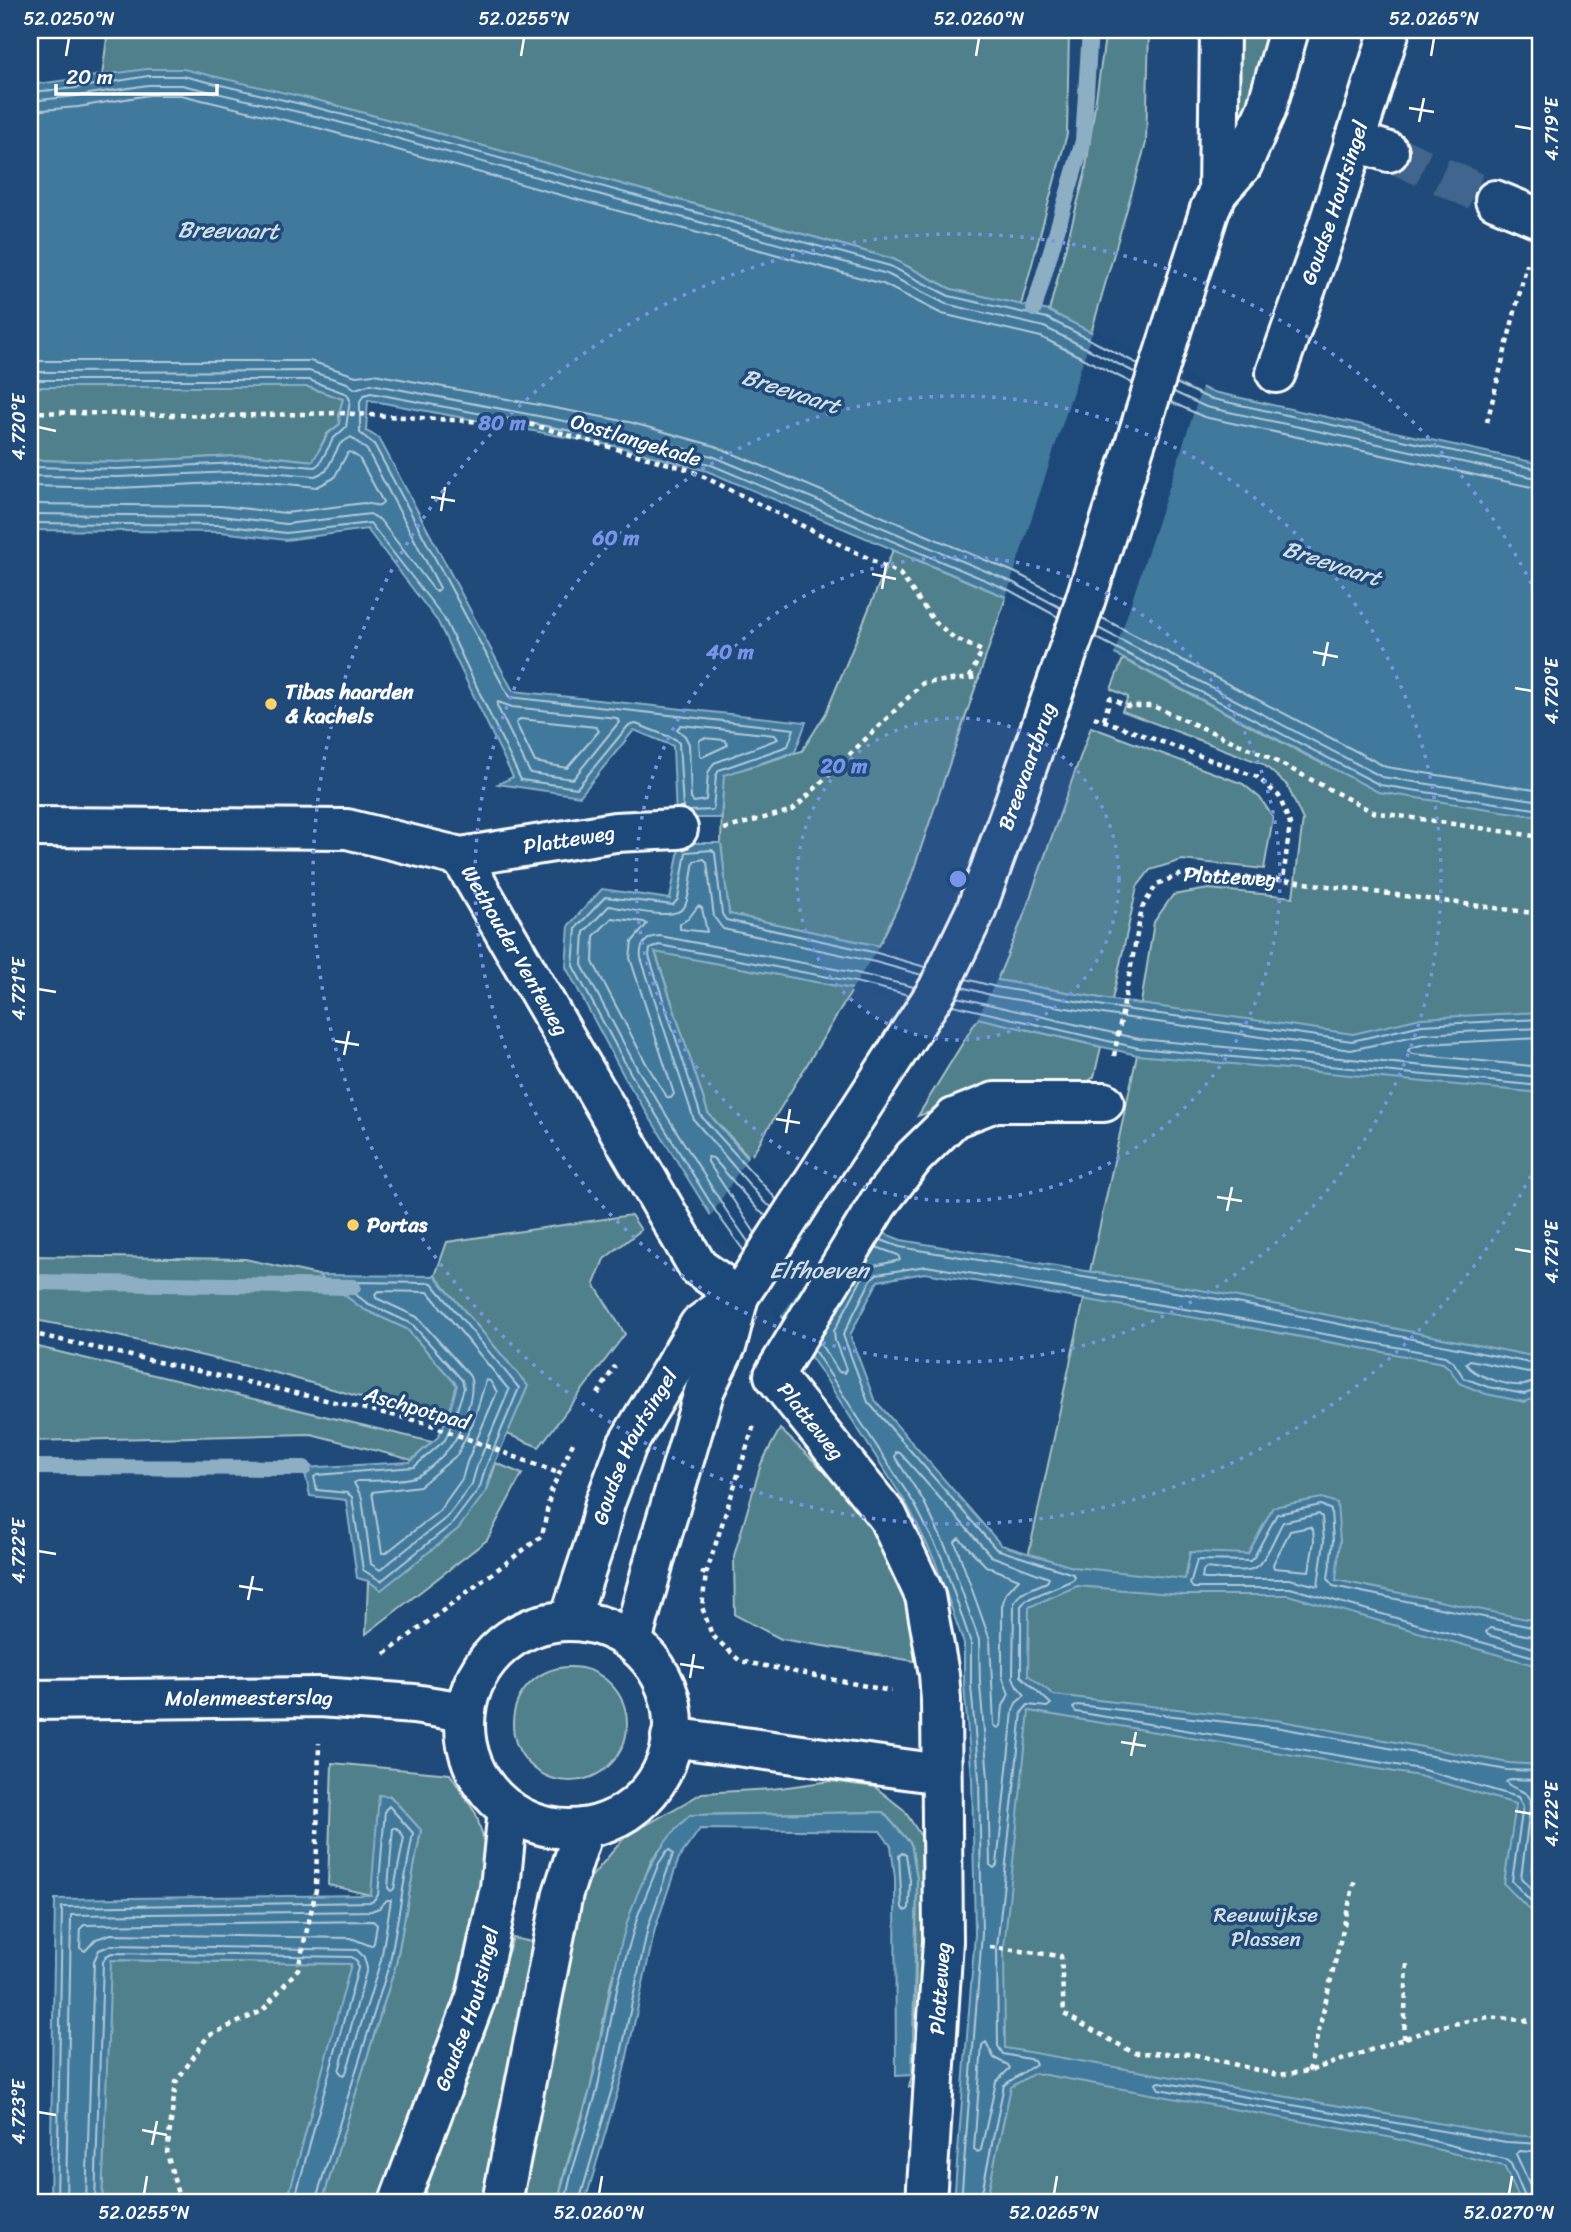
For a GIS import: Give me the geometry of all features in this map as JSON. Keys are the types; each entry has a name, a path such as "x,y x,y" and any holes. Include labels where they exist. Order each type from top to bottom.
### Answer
{"main road":[{"path":"1214,201 1220,30"},
{"path":"1214,201 1242,164 1266,110 1289,30"},
{"name":"Goudse Houtsingel","path":"1276,373 1329,223 1371,146 1390,30"},
{"path":"1495,200 1540,219"},
{"name":"Breevaartbrug","path":"744,1288 938,989 976,910 1077,626 1214,201"},
{"name":"Wethouder Venteweg","path":"30,827 347,830 461,857 698,1267 744,1288"},
{"name":"Platteweg","path":"461,857 615,832 678,830"},
{"name":"Platteweg","path":"926,2202 943,1941 939,1674 925,1596 888,1517 782,1362 878,1205 914,1157 954,1118 995,1102 1104,1102"},
{"name":"Goudse Houtsingel","path":"569,1620 596,1540 605,1503 627,1446 699,1325 744,1288"},
{"name":"Goudse Houtsingel","path":"632,1642 705,1388 727,1344 744,1288"},
{"path":"569,1620 596,1624 632,1642 653,1665 671,1706 668,1754 662,1769 643,1797 616,1817 584,1828 568,1829 537,1824 508,1809 492,1794 479,1776 470,1756 465,1734 466,1712 477,1676 500,1647 532,1627 551,1622 569,1620"},
{"name":"Molenmeesterslag","path":"30,1700 320,1697 414,1704 466,1712"},
{"path":"671,1737 941,1774"},
{"name":"Goudse Houtsingel","path":"399,2202 476,1997 500,1888 508,1809"},
{"path":"502,2202 563,1893 584,1828"}],"path":[{"path":"1488,422 1540,219"},
{"name":"Oostlangekade","path":"30,412 223,416 340,413 533,425 690,470 900,574 934,621 954,638 982,651 970,677"},
{"path":"721,830 793,810 923,683 980,677"},
{"path":"1104,720 1110,698 1127,706 1153,706 1266,756 1373,812 1541,837"},
{"name":"Platteweg","path":"1094,718 1256,777 1279,796 1290,824 1283,880 1182,874 1157,884 1142,908 1113,1062"},
{"path":"1283,880 1541,914"},
{"name":"Aschpotpad","path":"30,1333 423,1422 558,1473 551,1491 542,1536 402,1642"},
{"path":"706,1574 752,1429 782,1362"},
{"path":"740,1661 941,1700"},
{"path":"180,2202 167,2153 176,2082 208,2036 262,2011 298,1969 317,1891 320,1697"},
{"path":"1309,2071 1354,1879"},
{"path":"1004,1948 1062,1956 1064,2014 1133,2053 1192,2054 1278,2075 1309,2071 1438,2027 1489,2017 1541,2022"},
{"path":"1404,2039 1408,1960"}],"green space":[{"path":"108,30 1069,30 1067,134 1021,305 951,289 893,259 324,102 102,76"},
{"path":"1106,30 1149,30 1146,143 1091,333 1049,311 1085,174"},
{"path":"1242,30 1272,30 1232,162 1236,73"},
{"path":"30,387 308,387 343,399 339,413 340,424 327,434 314,461 257,455 118,462 30,460"},
{"path":"893,550 1006,597 909,883 879,946 729,914 721,843 723,775 802,751 826,713"},
{"name":"Reeuwijkse Plassen","path":"1123,659 1323,764 1541,735 1541,2202 966,2202 998,1695 1137,1055 1141,1003 1154,922 1173,895 1209,889 1293,897 1303,820 1287,785 1263,764 1122,711 1128,697 1111,689"},
{"path":"1091,727 1243,784 1260,798 1273,817 1264,869 1182,860 1150,870 1137,887 1112,1000 997,980 1022,920"},
{"path":"655,951 853,989 750,1158 708,1113"},
{"path":"978,1018 1101,1047 1094,1077 1074,1091 987,1093 918,1116"},
{"path":"631,1215 641,1230 604,1259 594,1284 625,1334 539,1447 507,1434 528,1386 435,1276 447,1242"},
{"path":"30,1256 245,1259 318,1275 363,1309 407,1329 457,1385 449,1414 378,1402 276,1373 118,1336 30,1319"},
{"path":"30,1345 432,1442 412,1460 311,1434 30,1441"},
{"path":"780,1429 854,1499 915,1589 926,1663 781,1639 735,1615 734,1556 761,1464"},
{"path":"496,1463 522,1474 487,1540 366,1634 368,1581 487,1490"},
{"path":"570,1667 592,1672 610,1684 622,1702 627,1724 622,1746 610,1764 592,1776 570,1781 548,1776 530,1764 518,1746 513,1724 518,1702 530,1684 548,1672"},
{"path":"332,1763 450,1774 476,1814 489,1858 449,2031 387,2202 322,2202 396,1964 421,1830 390,1796 371,1895 328,1885"},
{"path":"831,1781 875,1787 904,1810 926,1844 921,2090 909,2087 915,2021 917,1879 911,1844 883,1812 690,1815 652,1859 631,1913 611,1982 590,2090 558,2202 523,2202 570,1937 586,1883 624,1838 702,1793 772,1789"},
{"path":"513,1938 537,1943 484,2202 420,2202"},
{"path":"110,1960 352,1964 287,2202 102,2202"}],"water":[{"name":"Breevaart","path":"147,69 183,69 324,102 893,259 951,289 1049,311 1209,391 1541,464 1541,817 1378,792 1006,597 707,471 624,448 368,400 366,431 379,438 513,691 806,722 795,752 724,775 721,818 676,818 673,746 634,730 580,796 498,784 513,777 438,622 367,529 286,540 221,532 30,530 30,460 118,462 257,455 313,461 328,434 340,424 339,413 343,399 308,387 30,387 30,85"},
{"name":"Elfhoeven","path":"680,843 721,843 729,914 879,946 997,980 1112,1000 1353,1034 1421,1018 1541,1012 1541,1093 1137,1055 853,989 655,952 708,1113 777,1192 901,1240 1218,1293 1532,1356 1541,1318 1541,1395 1525,1402 1486,1394 1459,1383 1443,1363 1208,1320 925,1273 878,1281 850,1335 874,1399 1001,1545 1073,1567 1185,1579 1190,1552 1248,1554 1273,1507 1322,1498 1337,1503 1340,1541 1336,1580 1541,1622 1541,1667 1288,1595 1183,1595 1077,1586 1029,1607 1028,1675 1054,1695 1282,1721 1509,1763 1541,1765 1541,1921 1504,1884 1516,1804 1419,1776 1029,1711 1004,1948 1005,2048 1507,2135 1541,2137 1541,2202 1521,2202 1504,2166 1388,2137 1035,2073 1011,2087 986,2202 954,2202 975,1934 972,1779 964,1685 964,1644 935,1561 909,1508 820,1370 713,1219 625,1078 566,967 569,925 602,889 670,899"},
{"path":"318,1275 435,1276 528,1386 491,1472 487,1490 458,1529 381,1590 368,1581 357,1578 346,1500 310,1496 304,1468 410,1462 438,1437 449,1414 457,1385 407,1329 363,1309"},
{"path":"379,1795 390,1796 421,1830 396,1964 322,2202 287,2202 351,1964 111,1960 102,2202 50,2202 55,1899 371,1895"},
{"path":"883,1812 911,1844 917,1879 912,2075 896,2076 895,1878 891,1846 880,1831 700,1829 679,1858 655,1929 624,2070 585,2202 558,2202 590,2090 621,1943 647,1872 666,1841 690,1815"}],"pier":[{"path":"1093,330 1203,384 1113,658 1005,600"},
{"path":"881,943 998,977 976,1021 850,992"},
{"path":"750,1153 779,1189 849,1216 779,1319 709,1219"}],"waterway":[{"path":"1034,309 1083,141 1090,30"},
{"path":"30,1282 353,1287"},
{"path":"30,1467 304,1468"}],"tunnel":[{"path":"1389,152 1495,200"}],"place":[{"name":"Tibas haarden & kachels","path":"271,704"},
{"name":"Portas","path":"353,1225"}]}
